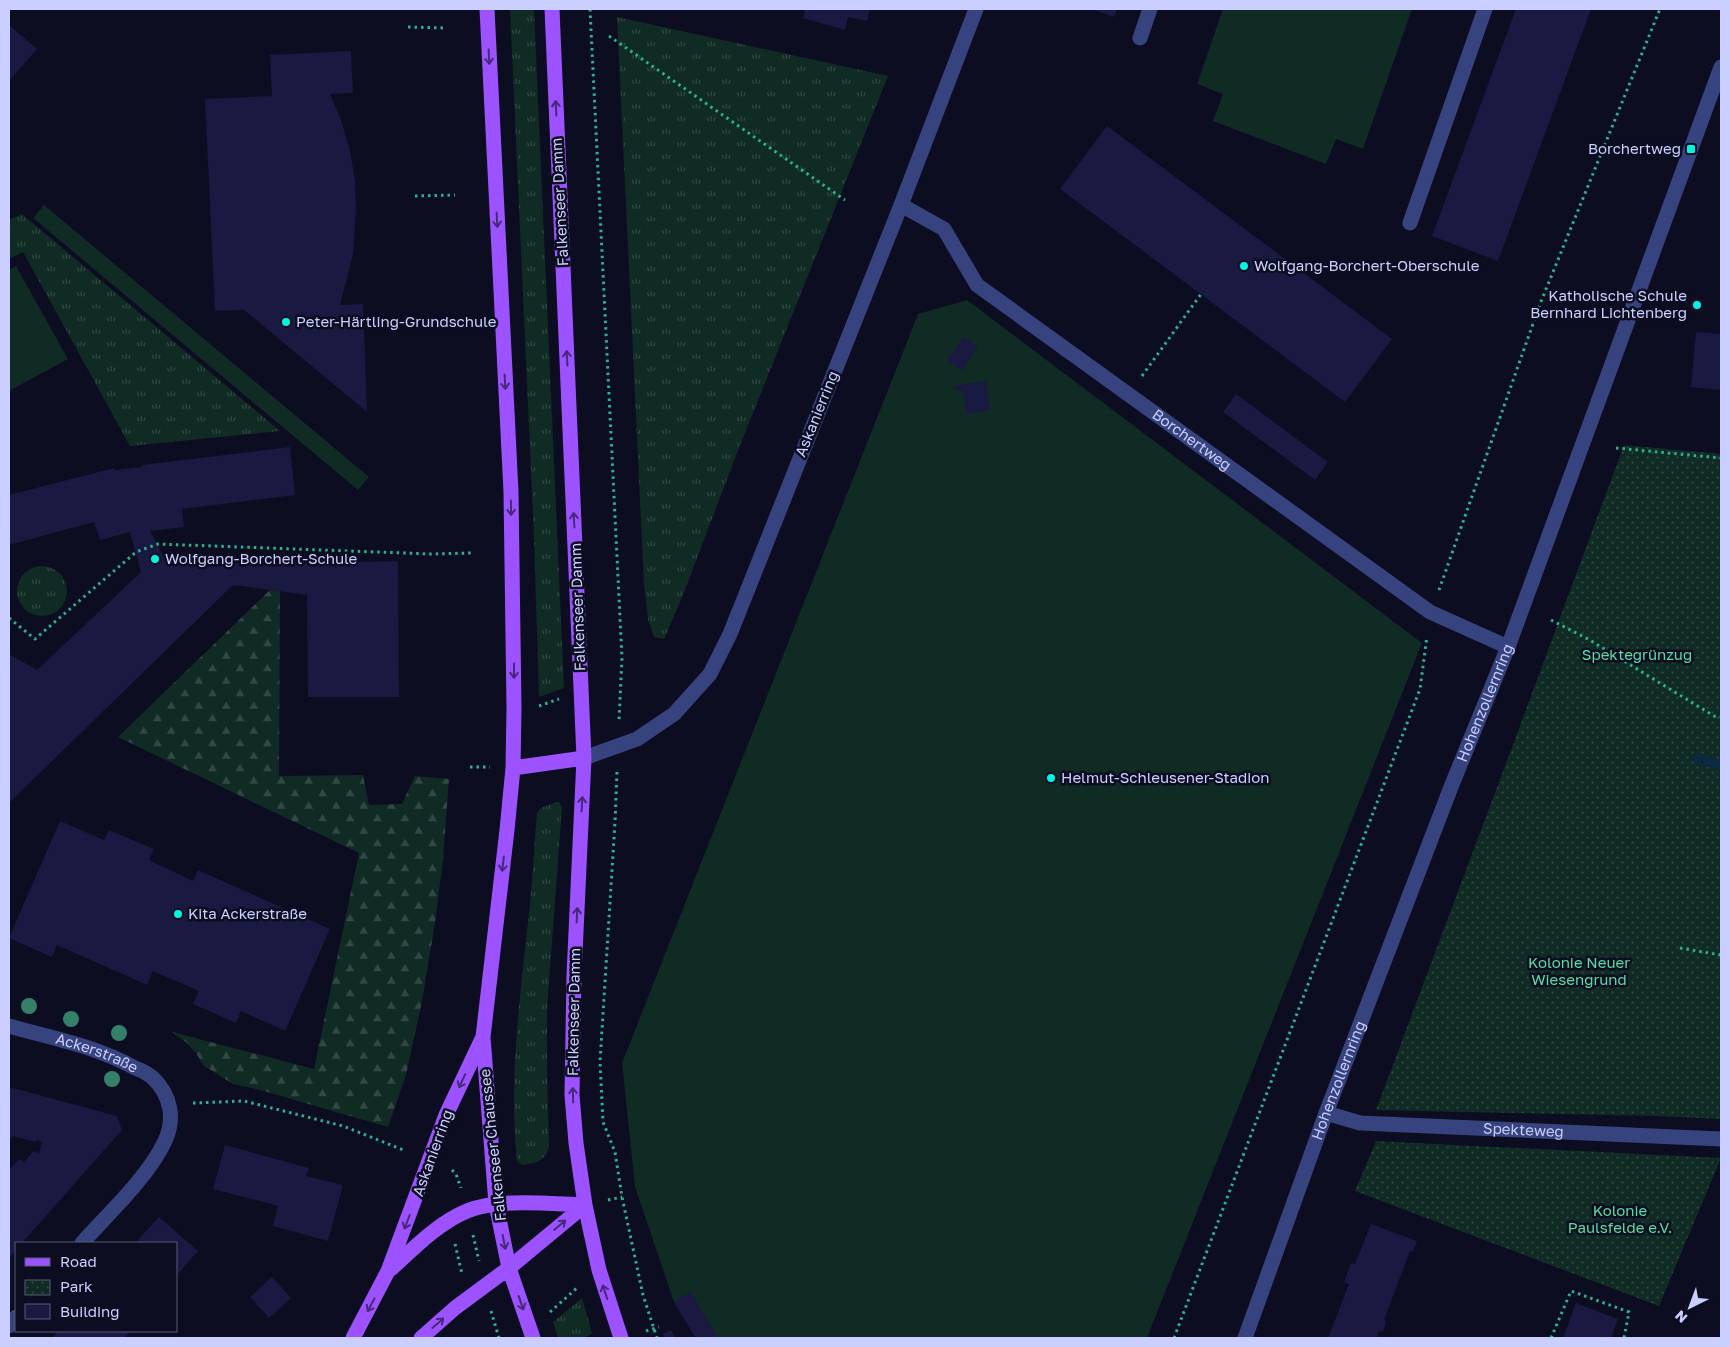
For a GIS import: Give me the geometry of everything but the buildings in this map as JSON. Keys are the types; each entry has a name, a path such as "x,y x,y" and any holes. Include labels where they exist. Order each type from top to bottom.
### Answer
{"main road":[{"path":"482,1037 513,768 514,627 511,492 487,9"},
{"name":"Falkenseer Damm","path":"552,9 584,758 574,976 572,1096 585,1205"},
{"path":"513,768 584,758"},
{"name":"Askanierring","path":"353,1338 388,1272 446,1115 482,1037"},
{"name":"Falkenseer Chaussee","path":"482,1037 496,1204 509,1268 533,1338"},
{"name":"Askanierring","path":"388,1272 421,1242 467,1211 496,1204 585,1205"},
{"path":"422,1338 455,1308 509,1268 585,1205 599,1270 621,1338"}],"street":[{"name":"Askanierring","path":"584,758 637,739 674,714 710,674 730,634 901,205 976,9"},
{"path":"1140,38 1150,9"},
{"path":"1410,223 1485,9"},
{"name":"Hohenzollernring","path":"1245,1338 1326,1113 1451,787 1508,646 1721,67"},
{"name":"Borchertweg","path":"901,205 944,229 977,285 1430,612 1508,646"},
{"name":"Ackerstraße","path":"9,1026 104,1052 120,1059 151,1076 163,1090 170,1104"},
{"path":"83,1242 150,1167 165,1141 171,1117 170,1104"},
{"name":"Spekteweg","path":"1326,1113 1360,1123 1721,1139"}],"path":[{"path":"590,9 622,658"},
{"path":"1438,591 1540,304 1660,9"},
{"path":"408,28 447,28"},
{"path":"609,36 846,200"},
{"path":"415,196 455,195"},
{"path":"1140,378 1201,294"},
{"path":"1616,448 1721,458"},
{"path":"9,618 35,639 136,552 158,544 431,554 472,552"},
{"path":"1174,1338 1420,689 1430,612"},
{"path":"1551,620 1588,639 1714,716 1721,717"},
{"path":"539,706 564,697"},
{"path":"615,822 600,1062 603,1122 615,1152 643,1296 657,1338"},
{"path":"1680,948 1721,955"},
{"path":"170,1104 244,1101 344,1126 400,1149"},
{"path":"445,1166 456,1174 463,1196"},
{"path":"471,1227 479,1263"},
{"path":"454,1238 462,1274"},
{"path":"550,1312 578,1287"},
{"path":"1551,1338 1572,1290 1629,1312 1624,1338"},
{"path":"646,1331 659,1327"}],"green space":[{"path":"510,9 534,9 564,688 539,697 534,538"},
{"path":"1223,9 1412,9 1363,149 1336,139 1326,164 1213,121 1223,94 1197,84"},
{"path":"617,17 888,76 664,639 654,637 648,619 644,584"},
{"path":"44,205 369,477 358,490 33,218"},
{"path":"22,214 280,431 130,446 23,252 9,259 9,220"},
{"path":"16,266 68,359 9,391 9,270"},
{"name":"Helmut-Schleusener-Stadion","path":"967,300 1422,643 1147,1338 696,1338 674,1302 635,1187 622,1063 918,314"},
{"name":"Kolonie Neuer Wiesengrund","path":"1624,445 1721,454 1721,1119 1376,1110 1514,742"},
{"path":"37,566 47,566 60,573 67,586 67,596 60,609 47,616 37,616 28,612 21,605 17,596 17,586 21,577 28,570"},
{"path":"270,590 280,591 279,776 363,775 369,805 402,804 415,776 449,779 443,860 422,1001 406,1075 388,1127 233,1084 203,1065 187,1043 172,1032 314,1069 359,853 118,737"},
{"path":"559,802 562,807 547,1009 549,1147 543,1158 531,1164 522,1165 517,1161 514,1097 515,1065 537,813 541,808"},
{"name":"Kolonie Paulsfelde e.V.","path":"1376,1141 1721,1158 1659,1306 1355,1191"},
{"path":"582,1298 592,1333 581,1338 558,1338 553,1322"}],"waterway":[{"path":"1698,759 1721,765"}],"place":[{"name":"Borchertweg","path":"1691,149"},
{"name":"Wolfgang-Borchert-Oberschule","path":"1244,266"},
{"name":"Katholische Schule Bernhard Lichtenberg","path":"1697,305"},
{"name":"Peter-Härtling-Grundschule","path":"286,322"},
{"name":"Wolfgang-Borchert-Schule","path":"155,559"},
{"name":"Helmut-Schleusener-Stadion","path":"1051,778"},
{"name":"Kita Ackerstraße","path":"178,914"}],"park label":[{"name":"Spektegrünzug","path":"1637,655"}]}
